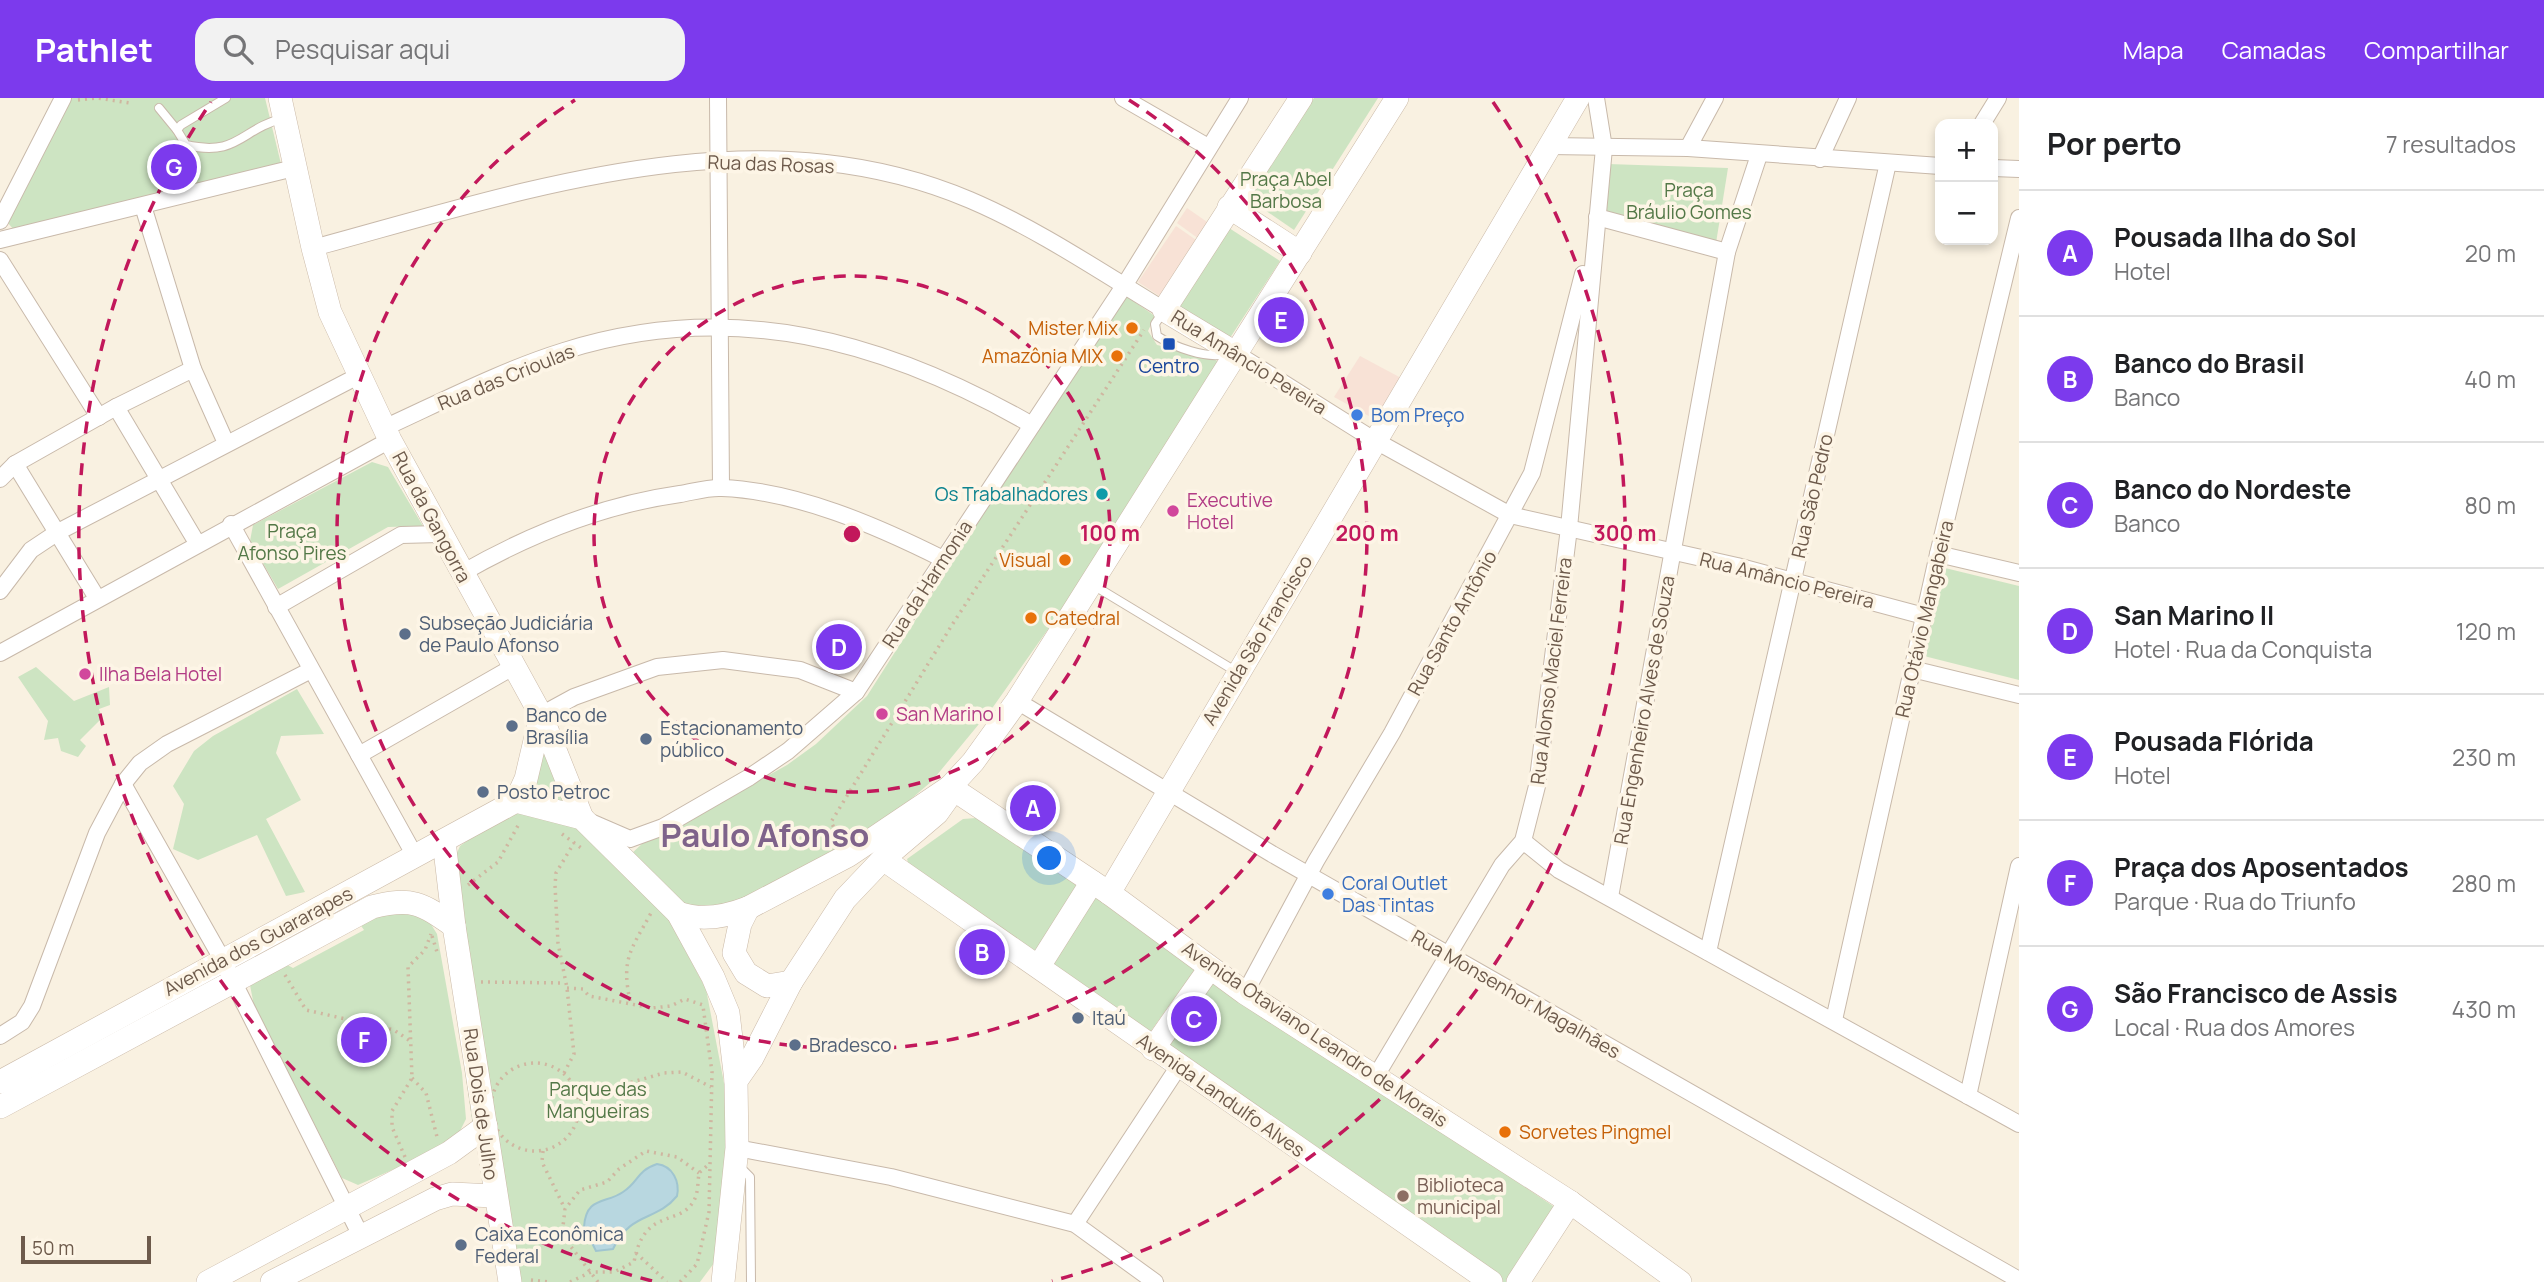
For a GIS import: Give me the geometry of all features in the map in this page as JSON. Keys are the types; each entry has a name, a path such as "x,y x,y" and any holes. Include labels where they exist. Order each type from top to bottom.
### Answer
{"street":[{"path":"718,98 721,488"},
{"path":"1123,98 1208,147"},
{"name":"Rua da Harmonia","path":"582,818 631,839 663,827 748,778 788,751 856,692 1124,286 1240,98"},
{"path":"1164,310 1228,207 1301,98"},
{"path":"668,918 731,914 748,908 849,855 950,787 973,762 1017,701 1397,98"},
{"name":"Avenida São Francisco","path":"1039,967 1100,888 1168,792 1578,98"},
{"name":"Rua Alonso Maciel Ferreira","path":"1376,1076 1502,865 1523,841 1537,786 1569,528 1604,148 1596,98"},
{"path":"1688,148 1715,98"},
{"path":"1819,159 1848,98"},
{"path":"1985,119 1998,98"},
{"path":"0,221 62,99"},
{"name":"Rua da Gangorra","path":"282,108 330,312 358,376 440,534 541,715 582,818 668,918 713,977 728,1013 736,1081 736,1155 717,1278"},
{"path":"1549,146 1688,148 1935,166"},
{"name":"Rua Engenheiro Alves de Souza","path":"1610,897 1727,252 1759,155"},
{"name":"Rua das Rosas","path":"313,248 532,189 645,167 718,159 847,166 901,177 971,201 1164,310"},
{"name":"Rua São Pedro","path":"1708,952 1888,163"},
{"path":"0,240 294,168"},
{"path":"1998,168 2019,169"},
{"path":"143,206 193,369 226,443"},
{"path":"1228,207 1300,253"},
{"name":"Rua Otávio Mangabeira","path":"1834,1020 1938,554 2019,218"},
{"path":"1596,222 1727,252"},
{"name":"Rua Santo Antônio","path":"1245,993 1392,733 1532,473 1596,222"},
{"path":"0,260 99,416"},
{"name":"Rua Amâncio Pereira","path":"1164,310 1374,440 1510,515 1792,580 1924,615"},
{"name":"Rua das Crioulas","path":"1,651 387,434 564,351 639,333 719,328 765,329 817,337 868,350 972,390 1032,425"},
{"path":"0,479 15,464 99,416 193,369"},
{"path":"0,591 31,551 58,532 358,376"},
{"path":"116,407 197,543"},
{"path":"15,464 97,598"},
{"path":"462,573 507,547 599,510 638,500 721,488 772,495 872,523 943,559"},
{"path":"231,524 415,856"},
{"path":"276,607 401,535 440,534"},
{"path":"1938,554 2019,573"},
{"path":"582,818 515,814 541,715 574,697 657,667 723,660 800,670 856,692"},
{"path":"359,755 513,667"},
{"path":"1912,669 2019,695"},
{"path":"4,1032 22,1022 32,1006 97,833 123,784 140,763 167,744 311,670"},
{"name":"Rua Monsenhor Magalhães","path":"1017,701 1448,955 2019,1280"},
{"path":"123,784 222,960 361,1236"},
{"path":"736,1081 752,1058 791,982 845,899 883,859 937,813 947,799 950,787"},
{"name":"Avenida Otaviano Leandro de Morais","path":"950,787 1100,888 1245,993 1570,1202 1681,1282"},
{"name":"Avenida dos Guararapes","path":"0,1082 415,856 444,841 515,814"},
{"name":"Rua Dois de Julho","path":"444,841 463,985 491,1127 494,1196 520,1279"},
{"path":"1523,841 1559,870 2019,1124"},
{"name":"Avenida Landulfo Alves","path":"883,859 1491,1282"},
{"path":"1968,1096 2019,866"},
{"name":"Avenida dos Guararapes","path":"0,1107 372,907 401,900 422,904 454,926"},
{"path":"748,908 740,923 734,953 746,973 767,986 791,982"},
{"path":"1153,1049 1210,968"},
{"path":"1075,1224 1179,1066"},
{"path":"224,1279 278,1244 449,1153 491,1127"},
{"path":"736,1155 891,1177 1075,1224 1155,1282"},
{"path":"278,1244 275,1259 286,1279 361,1236 435,1199 452,1194 494,1196"},
{"path":"1518,1282 1570,1202"}],"lane":[{"path":"177,130 188,119 226,98"},
{"path":"159,108 186,145 220,149 269,122 282,108"},
{"path":"1090,584 1237,672"},
{"path":"736,1155 750,1177 751,1282"}],"path":[{"path":"62,99 97,98 130,103"},
{"path":"849,855 831,822 952,625 1147,326"},
{"path":"464,888 498,862 515,814 533,823"},
{"path":"556,830 594,857"},
{"path":"564,1073 574,1054 558,943 555,885 556,873 574,842"},
{"path":"644,905 651,913 668,918"},
{"path":"629,1002 626,960 651,913"},
{"path":"406,1159 392,1127 392,1111 412,1079 408,967 425,950 431,935 424,924"},
{"path":"278,957 296,997 306,1010 394,1030 412,1042"},
{"path":"463,985 487,981 527,981 583,989 589,996 652,1008 671,1006 685,999 703,1005"},
{"path":"680,1282 698,1264 709,1212 712,1072 703,1005 698,994"},
{"path":"487,1088 491,1127 516,1147 543,1151 568,1139 576,1127 579,1098 574,1084 564,1073 542,1064 520,1065 507,1073 497,1085 492,1099 491,1127"},
{"path":"579,1098 619,1091 629,1083 664,1073 682,1072 710,1087"},
{"path":"412,1079 426,1093 438,1145"},
{"path":"543,1151 542,1162 565,1209"},
{"path":"598,1282 562,1235 565,1209 580,1190 607,1182 619,1168 646,1151 677,1157 699,1173"},
{"path":"396,1164 417,1154"},
{"path":"570,1282 591,1272 614,1272 634,1262 638,1240 650,1224 676,1216 696,1198 699,1173 709,1164"},
{"path":"636,1253 667,1282"},
{"path":"520,1279 550,1282"}],"shaded area":[{"path":"1187,208 1210,224 1199,239 1177,223"},
{"path":"1176,226 1199,242 1161,297 1138,282"},
{"name":"Bom Preço","path":"1360,356 1403,379 1378,421 1334,397"}],"green space":[{"path":"69,98 265,98 281,164 14,230 8,223"},
{"name":"Praça Abel Barbosa","path":"1314,98 1378,98 1294,230 1246,197"},
{"name":"Praça Bráulio Gomes","path":"1608,164 1728,168 1716,243 1607,211"},
{"name":"Praça Abel Barbosa","path":"1229,228 1280,261 1228,341 1177,307"},
{"path":"1123,294 1155,316 1148,331 1157,345 1208,356 1219,362 1075,591 993,707 932,781 875,830 803,870 728,906 684,908 631,854 644,842 673,829 787,765 816,744 867,696"},
{"name":"Praça Afonso Pires","path":"372,462 388,467 423,526 388,527 278,589 250,541 253,525"},
{"path":"1945,568 2019,586 2019,680 1924,656"},
{"path":"36,667 74,701 109,687 110,705 99,709 102,718 80,740 86,746 78,757 61,751 58,738 44,740 48,721 18,677"},
{"path":"297,689 324,734 281,736 276,753 301,800 266,819 305,892 286,896 257,835 198,860 173,849 184,804 173,786 194,751 213,736"},
{"name":"Parque das Mangueiras","path":"546,740 562,780 670,922 706,989 729,1109 720,1255 700,1282 512,1282 492,1226 472,1120 447,944 452,864 460,846 527,797"},
{"path":"976,818 1081,886 1033,955 910,868 907,859 963,819"},
{"path":"1095,892 1196,968 1148,1035 1046,963"},
{"path":"384,908 426,916 437,934 462,1073 466,1119 458,1135 440,1149 358,1185 342,1178 254,1006 250,985 280,961 293,968 364,930 357,920"},
{"path":"1211,982 1367,1081 1556,1208 1510,1282 1473,1282 1167,1044"}],"water":[{"path":"657,1164 671,1171 677,1185 677,1196 661,1210 628,1228 613,1249 596,1251 584,1227 589,1210 598,1202 623,1192 641,1173"}],"place":[{"name":"São Francisco de Assis","path":"174,167"},
{"name":"Pousada Flórida","path":"1281,320"},
{"name":"Mister Mix","path":"1132,328"},
{"name":"Centro","path":"1169,344"},
{"name":"Amazônia MIX","path":"1117,356"},
{"name":"Bom Preço","path":"1357,415"},
{"name":"Os Trabalhadores","path":"1102,494"},
{"name":"Executive Hotel","path":"1173,511"},
{"name":"Visual","path":"1065,560"},
{"name":"Catedral","path":"1031,618"},
{"name":"Subseção Judiciária de Paulo Afonso","path":"405,634"},
{"name":"San Marino II","path":"839,647"},
{"name":"Ilha Bela Hotel","path":"85,674"},
{"name":"San Marino I","path":"882,714"},
{"name":"Banco de Brasília","path":"512,726"},
{"name":"Estacionamento público","path":"646,739"},
{"name":"Posto Petroc","path":"483,792"},
{"name":"Pousada Ilha do Sol","path":"1033,808"},
{"name":"Coral Outlet Das Tintas","path":"1328,894"},
{"name":"Banco do Brasil","path":"982,952"},
{"name":"Itaú","path":"1078,1018"},
{"name":"Banco do Nordeste","path":"1194,1019"},
{"name":"Praça dos Aposentados","path":"364,1040"},
{"name":"Bradesco","path":"795,1045"},
{"name":"Sorvetes Pingmel","path":"1505,1132"},
{"name":"Biblioteca municipal","path":"1403,1196"},
{"name":"Caixa Econômica Federal","path":"461,1245"}],"district":[{"name":"Paulo Afonso","path":"765,834"}]}
